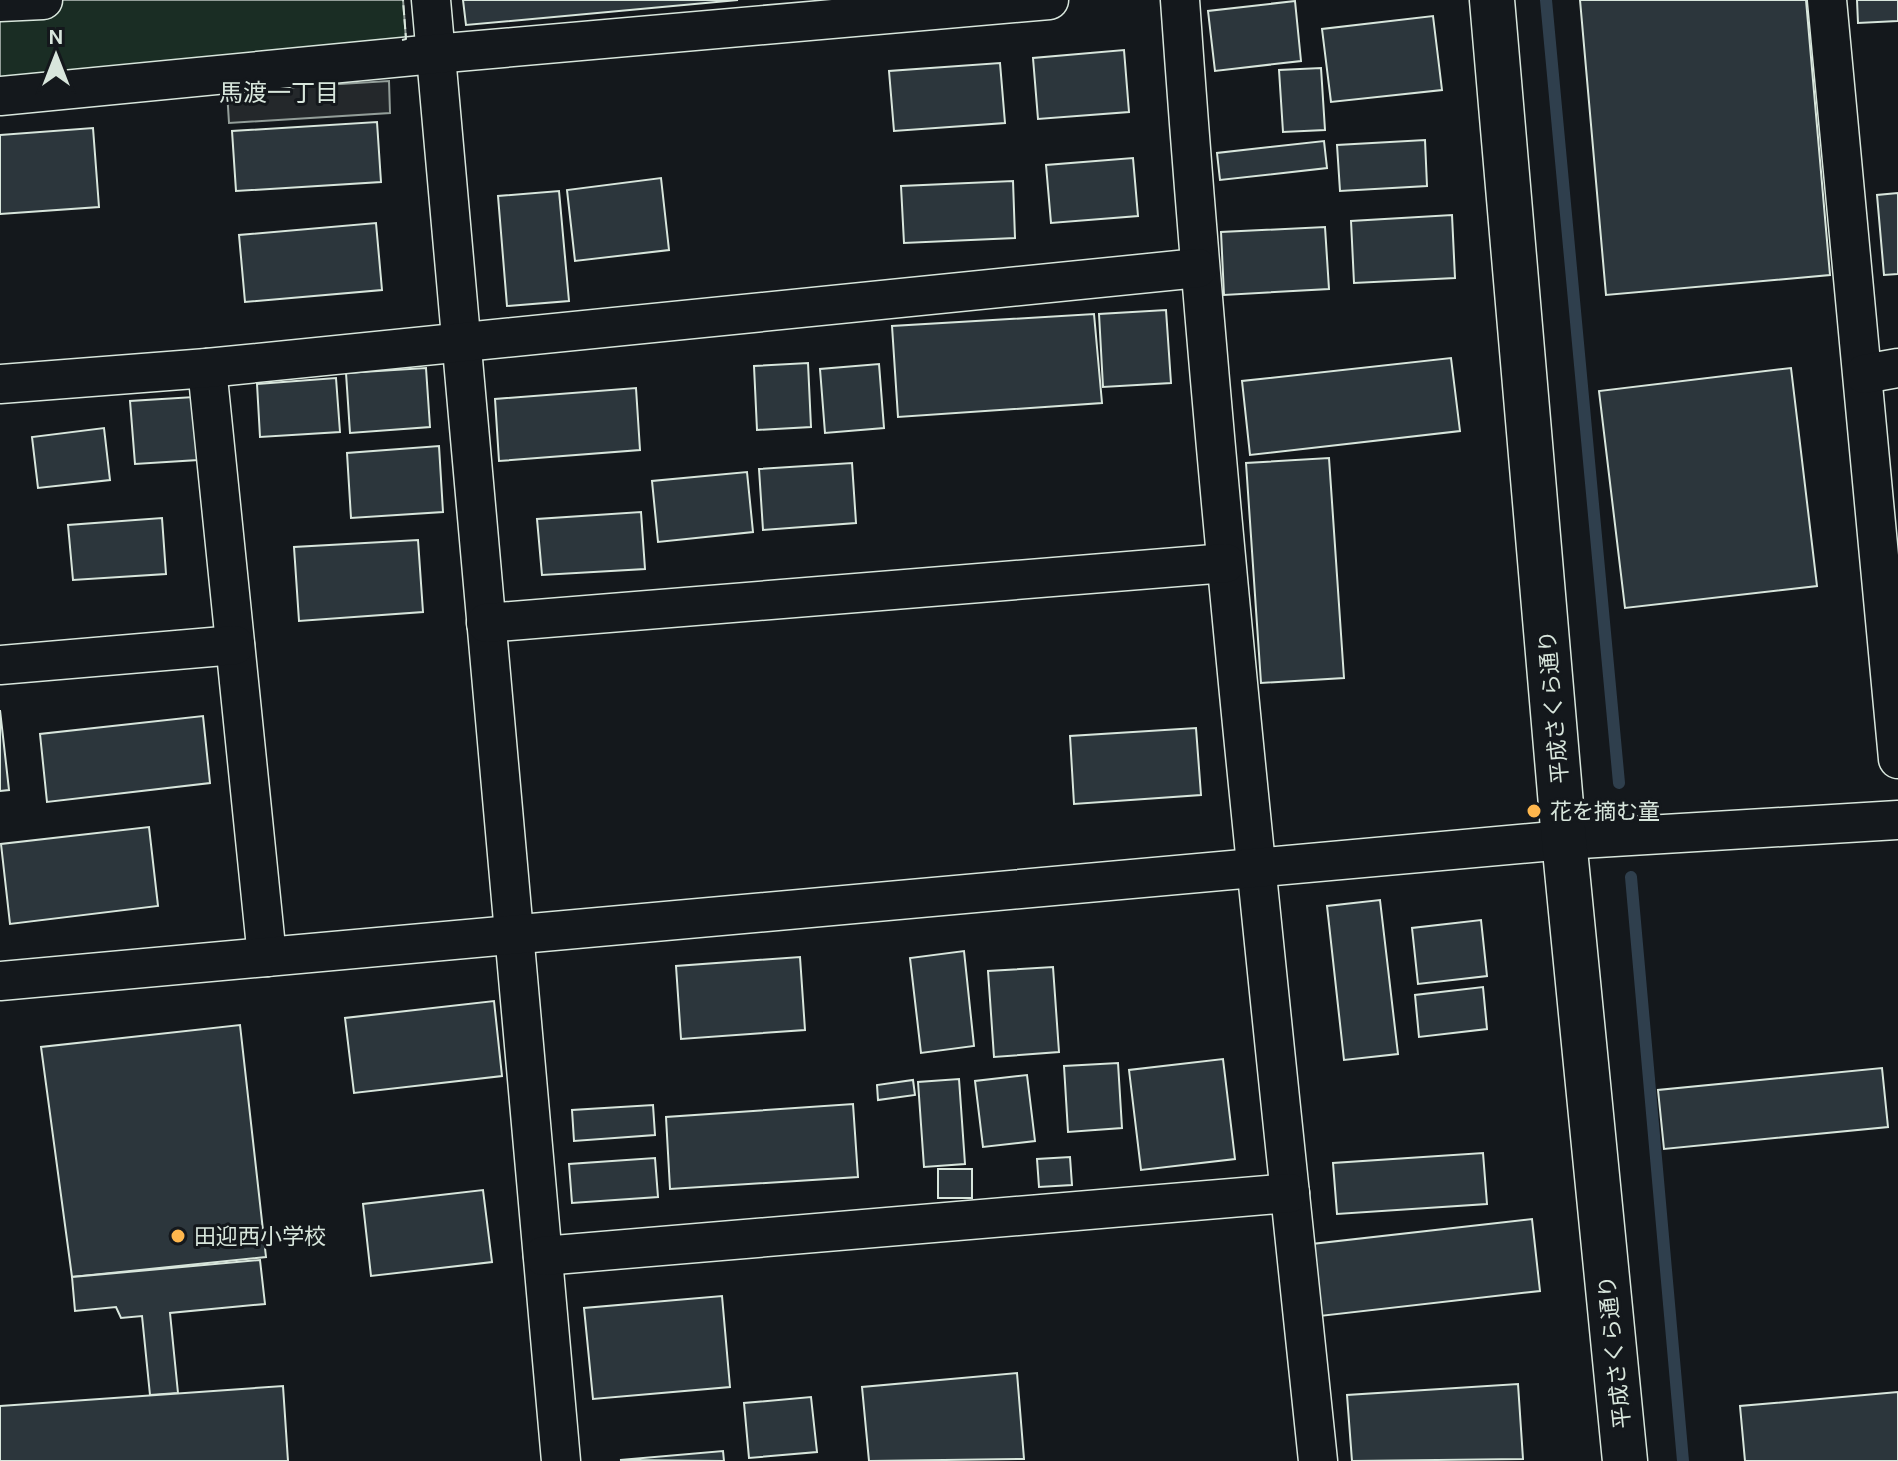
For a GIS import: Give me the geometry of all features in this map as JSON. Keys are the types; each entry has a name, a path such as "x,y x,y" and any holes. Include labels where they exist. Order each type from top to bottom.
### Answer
{"street":[{"path":"0,2 43,0"},
{"path":"431,0 561,1461"},
{"path":"4,89 1049,0"},
{"path":"1180,0 1198,268 1318,1461"},
{"name":"平成さくら通り","path":"1492,0 1564,840 1625,1461"},
{"path":"1827,0 1881,371 1898,759"},
{"path":"0,384 207,368 1198,268"},
{"path":"207,368 267,957"},
{"path":"486,623 1226,563"},
{"path":"0,665 235,645"},
{"path":"0,981 1256,866 1564,840 1898,820"},
{"path":"543,1256 1290,1193"}],"green space":[{"path":"0,0 403,0 406,39 0,83"}],"shaded area":[{"path":"389,81 390,113 229,123 227,91"}],"building":[{"path":"463,0 738,0 466,25"},
{"path":"1580,0 1806,0 1830,275 1606,295"},
{"path":"1857,0 1898,0 1898,21 1858,23"},
{"path":"1295,1 1301,61 1215,71 1208,11"},
{"path":"1433,16 1442,90 1331,102 1322,29"},
{"path":"1124,50 1129,112 1038,119 1033,58"},
{"path":"1000,63 1005,123 894,131 889,71"},
{"path":"1321,68 1325,130 1283,132 1279,70"},
{"path":"377,122 381,182 236,191 232,131"},
{"path":"93,128 99,207 0,214 0,135"},
{"path":"1425,140 1427,186 1340,191 1337,145"},
{"path":"1324,141 1327,168 1220,180 1217,153"},
{"path":"1133,158 1138,216 1051,223 1046,165"},
{"path":"661,178 669,250 575,261 567,190"},
{"path":"1013,181 1015,238 904,243 901,186"},
{"path":"559,191 569,301 507,306 498,196"},
{"path":"1898,193 1898,274 1884,275 1877,195"},
{"path":"1452,215 1455,278 1354,283 1351,221"},
{"path":"376,223 382,290 245,302 239,235"},
{"path":"1325,227 1329,289 1224,295 1221,232"},
{"path":"1166,310 1171,383 1103,387 1099,314"},
{"path":"1094,314 1102,403 898,417 892,326"},
{"path":"1451,358 1460,431 1250,455 1242,381"},
{"path":"808,363 811,427 757,430 754,366"},
{"path":"879,364 884,428 825,433 820,369"},
{"path":"426,368 430,427 350,433 346,373"},
{"path":"1791,368 1817,586 1625,608 1599,391"},
{"path":"336,378 340,432 260,437 257,384"},
{"path":"636,388 640,450 499,461 495,399"},
{"path":"194,397 198,460 135,464 130,401"},
{"path":"104,428 110,480 38,488 32,437"},
{"path":"439,446 443,512 351,518 347,453"},
{"path":"1329,458 1344,678 1261,683 1246,463"},
{"path":"852,463 856,523 763,530 759,469"},
{"path":"747,472 753,532 658,542 652,481"},
{"path":"641,512 645,569 542,575 537,519"},
{"path":"162,518 166,574 73,580 68,525"},
{"path":"418,540 423,612 299,621 294,547"},
{"path":"0,710 9,790 0,791"},
{"path":"203,716 210,783 47,802 40,734"},
{"path":"1196,728 1201,795 1074,804 1070,736"},
{"path":"149,827 158,906 10,924 1,844"},
{"path":"1380,900 1398,1054 1344,1060 1327,906"},
{"path":"1481,920 1487,976 1418,984 1412,928"},
{"path":"964,951 974,1046 921,1053 910,958"},
{"path":"800,957 805,1030 681,1039 676,966"},
{"path":"1053,967 1059,1052 994,1057 988,971"},
{"path":"1483,987 1487,1029 1419,1037 1415,995"},
{"path":"494,1001 502,1076 354,1093 345,1018"},
{"path":"240,1025 266,1257 72,1277 41,1047"},
{"path":"1223,1059 1235,1159 1141,1170 1129,1070"},
{"path":"1118,1063 1122,1128 1068,1132 1064,1066"},
{"path":"1882,1068 1888,1127 1664,1149 1658,1090"},
{"path":"1027,1075 1035,1141 983,1147 975,1081"},
{"path":"959,1079 965,1164 924,1167 918,1082"},
{"path":"913,1080 915,1095 878,1100 877,1085"},
{"path":"853,1104 858,1177 670,1189 666,1117"},
{"path":"653,1105 655,1135 574,1141 572,1110"},
{"path":"1483,1153 1487,1204 1337,1214 1333,1163"},
{"path":"1070,1157 1072,1185 1039,1187 1037,1159"},
{"path":"655,1158 658,1197 572,1203 569,1164"},
{"path":"938,1169 972,1169 972,1198 938,1198"},
{"path":"483,1190 492,1262 371,1276 363,1204"},
{"path":"1532,1219 1540,1291 1320,1316 1312,1244"},
{"path":"260,1260 265,1304 170,1313 178,1393 150,1395 142,1316 121,1318 116,1307 75,1311 72,1277"},
{"path":"722,1296 730,1387 593,1399 584,1308"},
{"path":"1017,1373 1024,1459 869,1461 862,1387"},
{"path":"1518,1384 1523,1459 1352,1461 1347,1395"},
{"path":"283,1386 288,1461 0,1461 0,1406"},
{"path":"1898,1392 1898,1461 1745,1461 1740,1406"},
{"path":"811,1397 817,1452 749,1458 744,1403"},
{"path":"723,1451 724,1461 620,1460"}],"waterway":[{"path":"1546,0 1619,783"},
{"path":"1631,877 1683,1461"}],"fence":[{"path":"402,40 406,39 403,0"}],"place":[{"name":"花を摘む童","path":"1534,811"},
{"name":"田迎西小学校","path":"178,1236"}],"district":[{"name":"馬渡一丁目","path":"279,93"}]}
